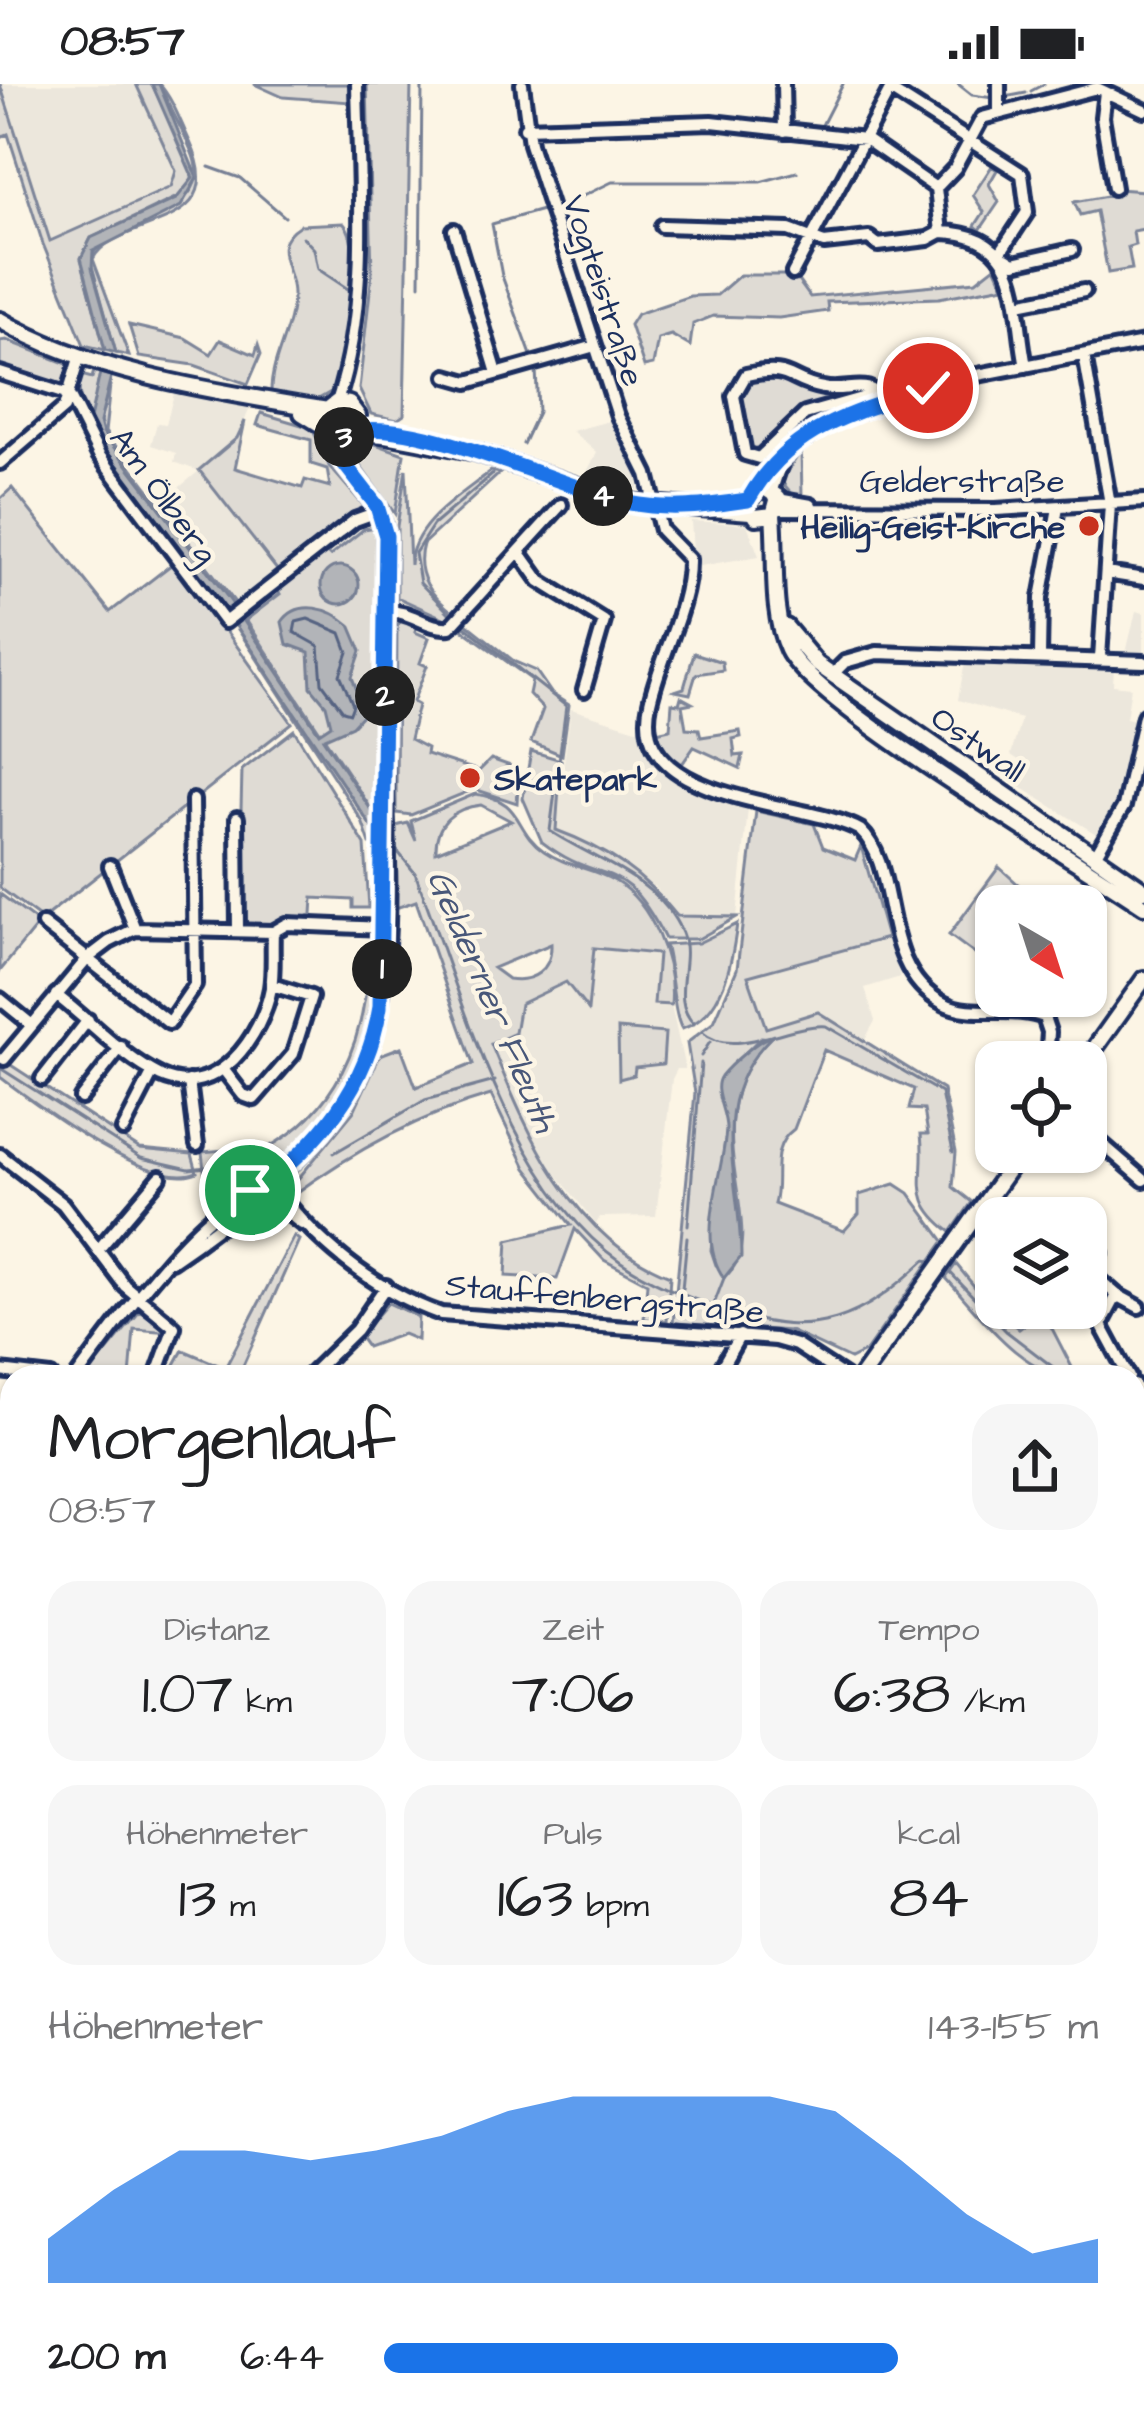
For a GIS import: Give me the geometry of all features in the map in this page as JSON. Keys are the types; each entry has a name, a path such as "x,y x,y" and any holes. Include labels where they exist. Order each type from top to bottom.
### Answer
{"main road":[{"path":"1,322 97,360 403,434 655,507 764,504"},
{"name":"Ostwall","path":"764,504 790,656 829,693 1092,862 1144,890"},
{"name":"Ostwall","path":"781,617 798,646 832,674 1092,862 1144,905"},
{"path":"829,693 832,674"},
{"path":"1100,1041 1144,979"},
{"path":"870,1365 1006,1173"}],"street":[{"path":"86,1365 137,1298 205,1224 258,1190 320,1137 356,1082 378,1015 384,928 386,536 380,511 332,452 341,419 358,280 357,84"},
{"name":"Vogteistraße","path":"522,84 525,128 596,346 661,530 684,550 689,565 650,705 648,726 656,748 673,767 708,786 860,830 871,844 911,973 952,1006 1044,1017 1048,1041"},
{"path":"783,84 784,131"},
{"path":"999,84 999,112"},
{"path":"793,273 890,90 1022,174 1027,212 1001,254"},
{"path":"940,232 936,188 969,144 975,124 999,112 1042,106 1072,91 1105,92 1144,110"},
{"path":"1105,92 1102,117 1114,188"},
{"path":"525,128 712,122 865,139 936,188"},
{"path":"662,226 789,230 824,243 869,238 878,245 960,232 1014,263 1072,250"},
{"path":"454,230 497,373"},
{"path":"1001,254 1018,304 1025,366"},
{"path":"1018,304 1084,291"},
{"path":"882,399 863,386 823,388 785,370 746,376 734,396 745,454 759,458 805,414 882,399 962,378 1144,343"},
{"path":"446,376 468,382 596,346"},
{"path":"0,463 64,408 80,355"},
{"path":"1084,355 1110,504 1106,658"},
{"path":"0,373 69,395"},
{"name":"Am Ölberg","path":"69,395 99,455 227,621 355,520 380,511"},
{"path":"764,504 786,452 817,426 882,399"},
{"name":"Gelderstraße","path":"764,504 1058,508 1144,501"},
{"path":"386,611 405,610 434,626 450,627 561,506"},
{"path":"1040,657 1041,598 1058,508"},
{"path":"520,553 540,581 604,621 584,690"},
{"path":"1106,574 1144,579"},
{"path":"832,674 845,662 877,652 1144,662"},
{"path":"1092,862 1124,806 1144,716"},
{"path":"43,924 169,1023 195,985 193,800"},
{"path":"237,818 238,930"},
{"path":"110,866 135,929"},
{"path":"4,1059 88,958 135,929 273,932 287,924 384,928"},
{"path":"56,994 153,1072 189,1082 224,1069 254,1032 272,985 273,932"},
{"path":"224,1069 250,1100 289,1061 313,1002 301,990 272,985"},
{"path":"0,999 32,1025"},
{"path":"42,1079 88,1020"},
{"path":"81,1098 121,1047"},
{"path":"123,1130 153,1072"},
{"path":"189,1082 197,1145"},
{"path":"1107,1148 1144,1180"},
{"path":"0,1155 63,1204 137,1298 176,1330 161,1365"},
{"path":"98,1250 160,1177"},
{"name":"Stauffenbergstraße","path":"270,1180 302,1225"},
{"name":"Stauffenbergstraße","path":"258,1190 419,1306 461,1317 740,1335 796,1345 827,1365"},
{"path":"1107,1285 1139,1307"},
{"path":"320,1365 356,1330 386,1286"},
{"path":"1118,1295 1101,1325 1123,1365"},
{"path":"723,1365 740,1335"}],"shaded area":[{"path":"0,84 136,84 176,172 171,187 49,242"},
{"path":"0,84 50,241 171,187 176,171 136,84 152,84 192,169 192,181 183,194 91,238 81,259 105,350 84,345 43,244 8,134 0,137"},
{"path":"159,84 176,111 190,142 199,172 196,193 184,208 105,245 93,259 129,356 116,353 90,259 101,245 159,216 193,188 194,158"},
{"path":"254,84 350,84 350,102 283,97"},
{"path":"367,84 411,84 404,415 397,420 371,414 359,389 372,273"},
{"path":"992,166 997,170 989,184 999,202 980,230 975,226 984,212 973,195"},
{"path":"1117,189 1144,191 1144,229 1133,231 1135,245 1128,247 1132,269 1108,273 1096,211 1080,215 1074,202 1107,196"},
{"path":"343,223 350,235 353,276 336,389 315,401 271,391 292,307 285,241 300,225"},
{"path":"995,266 1004,286 939,298 827,302 828,311 779,318 713,316 693,324 690,346 671,335 658,339 653,365 644,367 630,325 637,314 690,296 717,295 740,275 794,275 810,297 976,281"},
{"path":"129,325 185,338 211,354 220,340 255,355 258,345 261,354 248,384 194,365 139,357"},
{"path":"0,341 70,365 67,384 60,388 0,369"},
{"path":"94,371 100,373 91,419 95,437 80,399 81,375 92,378"},
{"path":"769,373 815,389 869,391 803,412 755,454 744,445 737,394 751,377"},
{"path":"111,376 105,432 239,608 236,610 103,433 100,422"},
{"path":"175,390 250,408 237,438 199,471 174,462 176,453 151,445 157,423 166,424"},
{"path":"261,413 312,428 329,466 364,506 281,575 199,470 237,438 245,421 235,468 302,488 305,480 330,487 327,469 311,464 311,440 257,425"},
{"path":"613,420 637,465 638,490 584,477 597,453 572,431"},
{"path":"96,440 226,617 133,499"},
{"path":"367,441 404,454 395,514 352,455 352,449"},
{"path":"801,451 802,496 793,495 781,481"},
{"path":"406,469 410,565 428,523 491,471 500,473 423,544 423,575 432,593 455,614 448,620 397,597 397,526"},
{"path":"199,471 281,575 239,608 159,504"},
{"path":"12,488 110,612 176,561 292,723 42,919 0,888 0,499"},
{"path":"691,521 747,524 759,556 694,567"},
{"path":"376,527 376,816 246,620 280,594 275,586 323,549 330,556 364,529"},
{"path":"1136,611 1144,613 1144,659 1125,657"},
{"path":"404,618 417,625 415,632 429,638 420,663 427,666 413,702 418,705 410,739 427,748 426,754 479,771 491,759 519,769 517,803 477,790 472,782 472,790 411,815 396,813 397,626"},
{"path":"232,620 377,835 377,844 370,844 362,821"},
{"path":"466,623 515,662 536,671 552,694 569,705 562,755 531,742 543,709 529,694 532,680 462,629"},
{"path":"694,653 722,662 723,670 696,674 690,694 675,691 684,688"},
{"path":"965,662 1114,666 1113,685 1131,687 1126,718 1140,721 1119,803 1101,837 1011,781 1023,763 1011,755 1021,719 958,700"},
{"path":"842,686 1092,856 1088,864 850,702"},
{"path":"681,697 692,703 682,705 686,728 699,729 701,737 740,731 741,737 733,739 735,756 743,755 740,768 694,747 682,764 666,752 656,732 670,729 672,703 679,704"},
{"path":"571,709 643,731 650,753 671,775 748,809 737,917 677,916 655,887 555,830"},
{"path":"294,730 365,845 369,908 353,908 353,900 313,898 312,914 294,923 238,930 242,770"},
{"path":"531,751 561,760 556,830 623,864 677,916 737,917 698,939 665,939 650,911 623,882 542,842 523,798"},
{"path":"475,794 491,797 510,809 544,851 615,881 650,919 665,953 671,1005 654,1004 658,954 594,948 588,1010 566,982 520,1004 515,1033 491,1044 538,1147 580,1210 636,1259 670,1276 667,1321 644,1319 647,1283 604,1260 575,1229 557,1279 506,1276 508,1240 571,1225 526,1168 491,1095 385,1138 289,1198 288,1191 354,1111 380,1055 401,1047 416,1087 473,1064 416,901 396,908 396,826 408,823 416,841 411,821","holes":["481,805 511,821 436,852 442,825 462,810","551,944 548,961 533,977 508,979 493,968"]},
{"path":"756,811 814,824 823,847 855,860 861,846 887,938 748,976 766,1028 818,1012 943,1090 956,1152 953,1187 972,1202 951,1232 937,1220 921,1188 921,1134 928,1134 924,1110 909,1109 914,1089 824,1050 794,1129 778,1155 774,1204 844,1231 859,1214 859,1195 895,1184 909,1193 944,1241 866,1351 850,1359 790,1331 673,1323 695,1093 687,1043 714,1022 737,969","holes":["761,1037 770,1038 746,1069 734,1102 731,1136 742,1228 740,1253 729,1273 716,1265 711,1250 727,1125 725,1073"]},
{"path":"999,867 1019,885 986,885"},
{"path":"0,894 39,923 0,971"},
{"path":"975,900 975,954 949,935"},
{"path":"737,924 717,1000 682,1029 665,945 698,943"},
{"path":"887,938 900,977 865,988 875,1021 865,1039 818,1012 766,1029 748,976"},
{"path":"593,948 658,954 654,1003 671,1005 685,1069 677,1069 672,1079 656,1216 600,1217 596,1224 537,1150 491,1044 515,1033 520,1004 567,982 588,1009"},
{"path":"368,963 376,963 374,992 350,1073 321,1121 279,1162 265,1149 311,1115 342,1072 361,1020"},
{"path":"618,1029 665,1033 663,1064 635,1067 634,1075 619,1079"},
{"path":"0,1058 140,1149 192,1154 197,1172 177,1175 152,1170 96,1142 0,1077"},
{"path":"256,1147 274,1162 221,1202 205,1179 202,1152"},
{"path":"294,1236 299,1240 243,1365 227,1365"},
{"path":"956,1264 975,1287 975,1311 946,1278"},
{"path":"388,1303 418,1317 417,1340 403,1334 367,1347 359,1336"},
{"path":"140,1311 171,1332 134,1329 131,1365 96,1365"},
{"path":"991,1329 1052,1329 1071,1365 1036,1365"},
{"path":"183,1350 218,1365 175,1365"}],"water":[{"path":"152,84 159,84 197,178 181,206 93,251 92,268 116,353 105,350 81,258 91,238 176,199 193,178"},
{"path":"100,373 111,376 100,422 103,433 229,599 319,733 331,725 326,705 311,687 309,652 287,644 282,622 297,610 315,608 350,625 361,651 352,677 365,712 352,726 323,739 378,820 377,835 229,615 95,438 90,419"},
{"path":"340,566 353,572 359,585 353,598 340,604 327,598 321,585 327,572"},
{"path":"772,1036 751,1061 732,1113 741,1257 724,1278 716,1262 711,1226 726,1130 718,1082 745,1053"}],"waterway":[{"path":"420,285 422,84"},
{"path":"820,129 843,84"},
{"path":"958,84 972,95 993,98"},
{"path":"1031,91 1044,84"},
{"path":"1005,97 1026,93"},
{"path":"209,167 240,178 285,217"},
{"path":"558,208 612,182 760,182 797,172"},
{"path":"531,355 502,276 492,224 542,210"},
{"path":"303,237 314,249 318,269 348,289"},
{"path":"523,444 538,412 536,369"},
{"path":"452,616 420,583 415,553 433,525 493,474"},
{"path":"466,627 566,706 550,831 642,884 672,914 685,944 683,1003 694,1024"},
{"name":"Gelderner Fleuth","path":"390,842 415,873 472,1029 519,1137 582,1228 621,1262 702,1302 760,1321 788,1324 813,1324 859,1310 925,1260 937,1262"},
{"path":"702,1032 715,1040 745,1042 826,1026 941,1093 953,1152"},
{"path":"701,1056 710,1042"},
{"path":"688,1225 701,1063"},
{"path":"0,1068 141,1158 189,1169 261,1161"},
{"path":"334,1153 425,1100 495,1081"},
{"path":"682,1289 687,1237"},
{"name":"Gelderner Fleuth","path":"945,1267 1006,1331 1050,1365"},
{"path":"714,1304 724,1278"}],"place":[{"name":"Heilig-Geist-Kirche","path":"1089,526"},
{"name":"Skatepark","path":"470,778"}],"route":[{"path":"250,1190 258,1190 302,1155 339,1112 363,1064 380,1007 385,901 386,536 377,506 343,462 344,435 355,429 403,434 512,462 625,502 710,508 748,500 773,462 817,426 928,388"}]}
